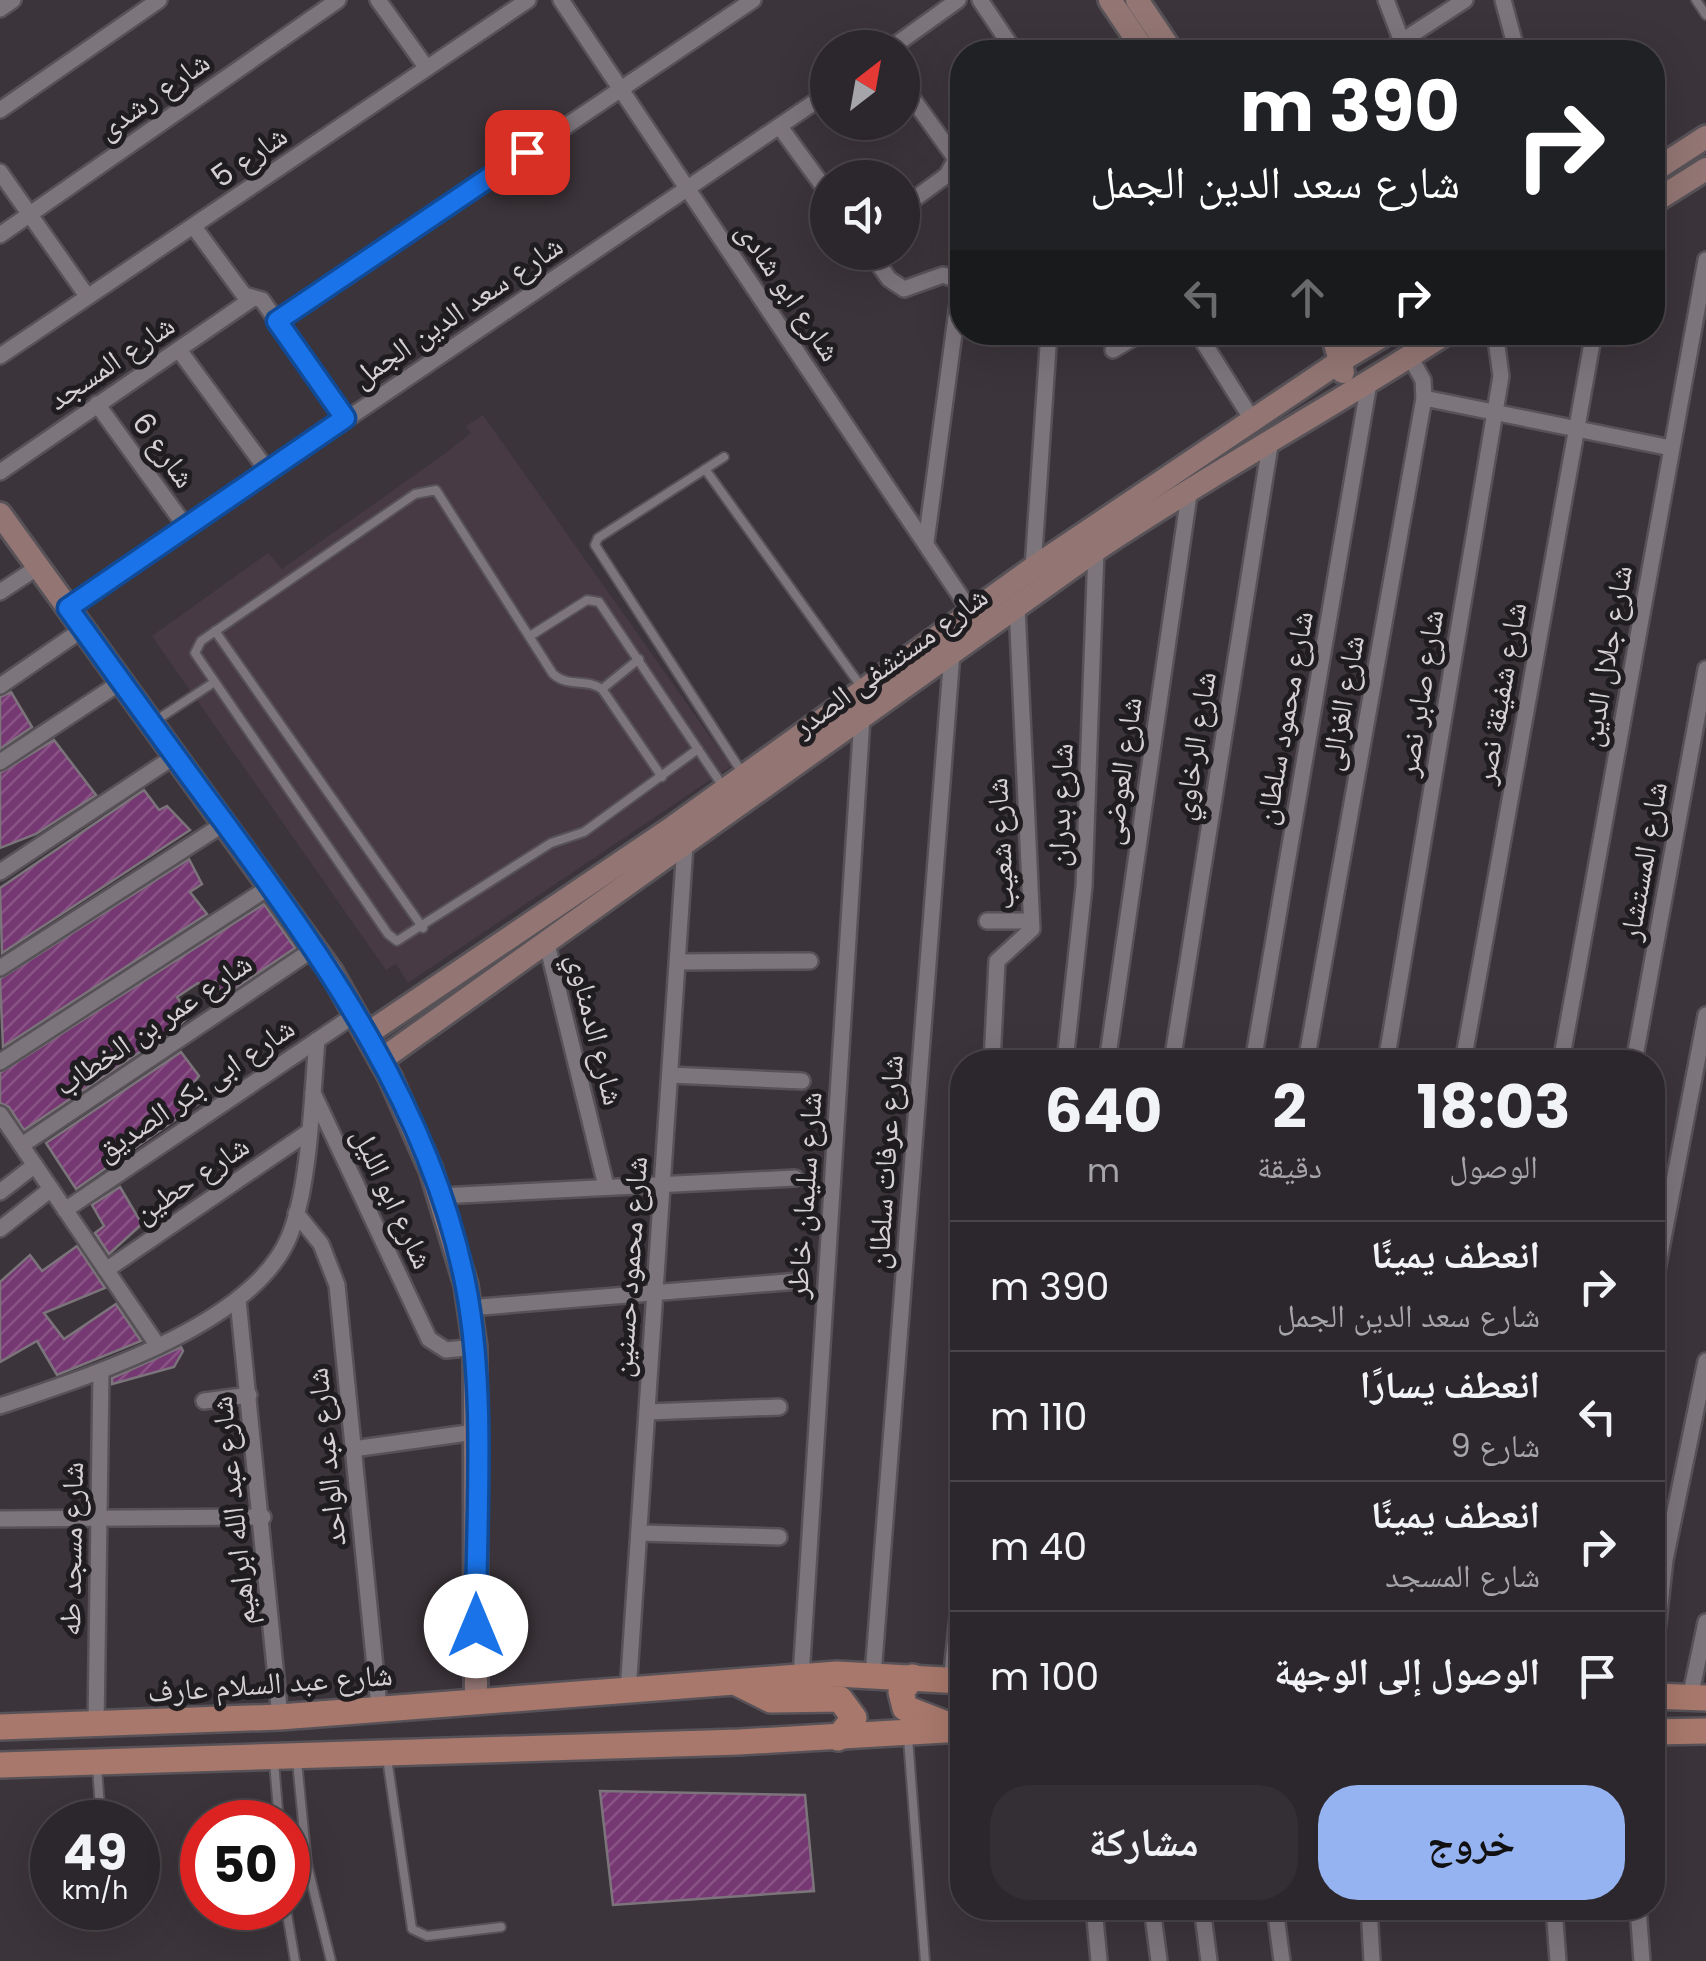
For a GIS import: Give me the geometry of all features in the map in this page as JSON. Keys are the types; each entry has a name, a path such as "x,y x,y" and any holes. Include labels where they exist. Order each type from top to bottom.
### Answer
{"main road":[{"path":"1110,0 1137,40"},
{"path":"1136,0 1164,40"},
{"path":"1665,164 1706,138"},
{"path":"1665,195 1706,169"},
{"path":"1337,345 1352,394"},
{"name":"شارع مستشفى الصدر","path":"362,1024 734,782 1033,568 1365,345"},
{"path":"1395,345 1410,357"},
{"name":"شارع مستشفى الصدر","path":"381,1060 1096,550 1190,486 1352,394 1425,345"},
{"path":"1319,376 1352,394"},
{"path":"0,514 315,948 381,1060 440,1196 469,1308 474,1347 476,1703"},
{"name":"شارع عبد السلام عارف","path":"0,1727 280,1717 800,1677 873,1674 950,1681"},
{"path":"913,1678 902,1692 905,1708 950,1725"},
{"path":"737,1683 771,1700 832,1698 848,1703 854,1718 838,1738"},
{"path":"1665,1697 1698,1698"},
{"path":"0,1765 838,1738 950,1730"},
{"path":"1665,1732 1706,1732"}],"street":[{"path":"0,8 13,0"},
{"path":"0,110 159,0"},
{"name":"شارع رشدى","path":"0,236 338,0"},
{"path":"378,0 426,67"},
{"name":"شارع 5","path":"0,356 528,0"},
{"name":"شارع ابو شادى","path":"561,0 971,612"},
{"path":"277,321 754,0"},
{"path":"916,30 958,0"},
{"path":"980,0 1007,40"},
{"path":"1386,0 1401,40"},
{"path":"1413,40 1466,0"},
{"path":"1503,0 1514,40"},
{"name":"شارع سعد الدين الجمل","path":"68,608 810,106"},
{"path":"920,109 950,151"},
{"path":"780,128 810,169"},
{"path":"920,195 950,170"},
{"path":"0,172 87,296"},
{"path":"194,227 244,295 262,300 345,418"},
{"name":"شارع جلال الدين","path":"1563,1050 1706,260"},
{"path":"883,270 904,289 944,274 950,277"},
{"name":"شارع المسجد","path":"0,472 252,298"},
{"path":"926,542 952,345"},
{"path":"1033,568 1048,345"},
{"path":"1113,350 1121,345"},
{"path":"1205,345 1254,421"},
{"name":"شارع صابر نصر","path":"1388,1050 1501,376 1497,345"},
{"name":"شارع شفيقة نصر","path":"1466,1050 1591,345"},
{"path":"179,350 267,470"},
{"name":"شارع الغزالى","path":"1308,1050 1424,398 1423,380 1410,357"},
{"name":"شارع محمود سلطان","path":"1254,1050 1352,394"},
{"path":"1424,398 1671,448"},
{"name":"شارع 6","path":"97,404 186,527"},
{"name":"شارع الرخاوي","path":"1174,1050 1271,438"},
{"name":"شارع العوضى","path":"1109,1050 1190,486"},
{"name":"شارع بدران","path":"1066,1050 1084,886 1096,550"},
{"path":"0,592 38,567"},
{"name":"شارع شعيب","path":"992,1050 996,964 1030,934 1032,921 1017,606"},
{"path":"0,686 83,629"},
{"name":"شارع عرفات سلطان","path":"873,1674 952,653"},
{"name":"شارع المستشار","path":"1636,1050 1706,669"},
{"path":"0,762 121,682"},
{"name":"شارع سليمان خاطر","path":"800,1677 862,718"},
{"path":"0,872 175,756"},
{"path":"0,968 224,823"},
{"name":"شارع محمود حسنين","path":"628,1692 685,845"},
{"path":"0,1062 271,886"},
{"path":"987,921 1032,921"},
{"name":"شارع الدمناوي","path":"547,944 606,1186"},
{"name":"شارع عمر بن الخطاب","path":"22,1145 315,948"},
{"path":"678,962 810,961"},
{"path":"1665,1228 1706,1015"},
{"name":"شارع ابى بكر الصديق","path":"65,1210 318,1040 362,1024"},
{"path":"0,1406 101,1372 158,1346 238,1300 270,1271 296,1213 318,1040"},
{"path":"670,1075 802,1081"},
{"name":"شارع ابو الليل","path":"312,1091 429,1339 446,1350 474,1347"},
{"path":"0,1114 158,1346"},
{"name":"شارع حطين","path":"106,1270 307,1134"},
{"path":"0,1192 35,1165"},
{"path":"440,1196 795,1178"},
{"path":"0,1229 51,1189"},
{"name":"شارع عبد الواحد","path":"296,1213 320,1244 336,1284 379,1708"},
{"path":"469,1308 798,1281"},
{"name":"شارع عبد الله ابراهيم","path":"238,1300 263,1517 280,1717"},
{"path":"1665,1560 1706,1361"},
{"name":"شارع مسجد طه","path":"96,1726 101,1372"},
{"path":"204,1401 249,1395"},
{"path":"647,1412 779,1407"},
{"path":"353,1449 475,1432"},
{"path":"0,1519 99,1522 263,1517"},
{"path":"638,1534 778,1537"},
{"path":"1698,1698 1706,1622"},
{"path":"1095,1920 1099,1961"},
{"path":"1154,1920 1159,1961"},
{"path":"1204,1920 1209,1961"},
{"path":"1277,1920 1282,1961"},
{"path":"1369,1920 1372,1961"},
{"path":"1555,1920 1558,1961"},
{"path":"1639,1920 1642,1961"}],"lane":[{"path":"1696,0 1706,15"},
{"path":"724,457 598,538 595,545 734,782"},
{"path":"705,469 864,690"},
{"path":"662,777 602,690 560,680 443,496 426,489 201,641 195,653 388,934 403,941 551,843 584,832 662,777 679,760 698,749"},
{"path":"530,636 594,599 604,607 698,749 734,782"},
{"path":"215,632 422,928"},
{"path":"602,690 638,659"},
{"path":"152,724 213,683"},
{"path":"907,1733 925,1961"},
{"path":"386,1753 412,1930 427,1936 501,1927"},
{"path":"281,1800 285,1756"},
{"path":"285,1756 306,1864 331,1961"},
{"path":"96,1763 99,1800"},
{"path":"290,1930 295,1961"}],"shaded area":[{"path":"483,415 731,766 408,983 396,964 386,970 152,636 268,553 282,569 443,455 471,433 466,426"}],"building":[{"path":"11,692 32,727 0,749 0,697"},
{"path":"54,740 96,795 36,834 0,848 0,773"},
{"path":"144,790 159,810 167,806 190,830 2,953 0,888"},
{"path":"189,859 202,884 190,892 207,914 3,1047 0,979"},
{"path":"264,904 295,948 224,996 215,981 206,986 198,983 177,997 190,1016 24,1130 9,1107 0,1103 0,1073"},
{"path":"181,1052 199,1076 185,1094 198,1104 76,1189 46,1143"},
{"path":"120,1187 142,1224 109,1254 95,1233 104,1226 92,1205"},
{"path":"77,1246 105,1288 44,1313 64,1339 116,1304 141,1341 57,1375 37,1341 0,1362 0,1282 30,1255 42,1271"},
{"path":"181,1347 183,1351 174,1367 112,1384 112,1378"},
{"path":"600,1791 805,1795 814,1891 613,1905"}],"route":[{"path":"476,1626 474,1347 466,1286 431,1170 390,1077 332,973 68,608 345,418 277,321 527,152"}]}
